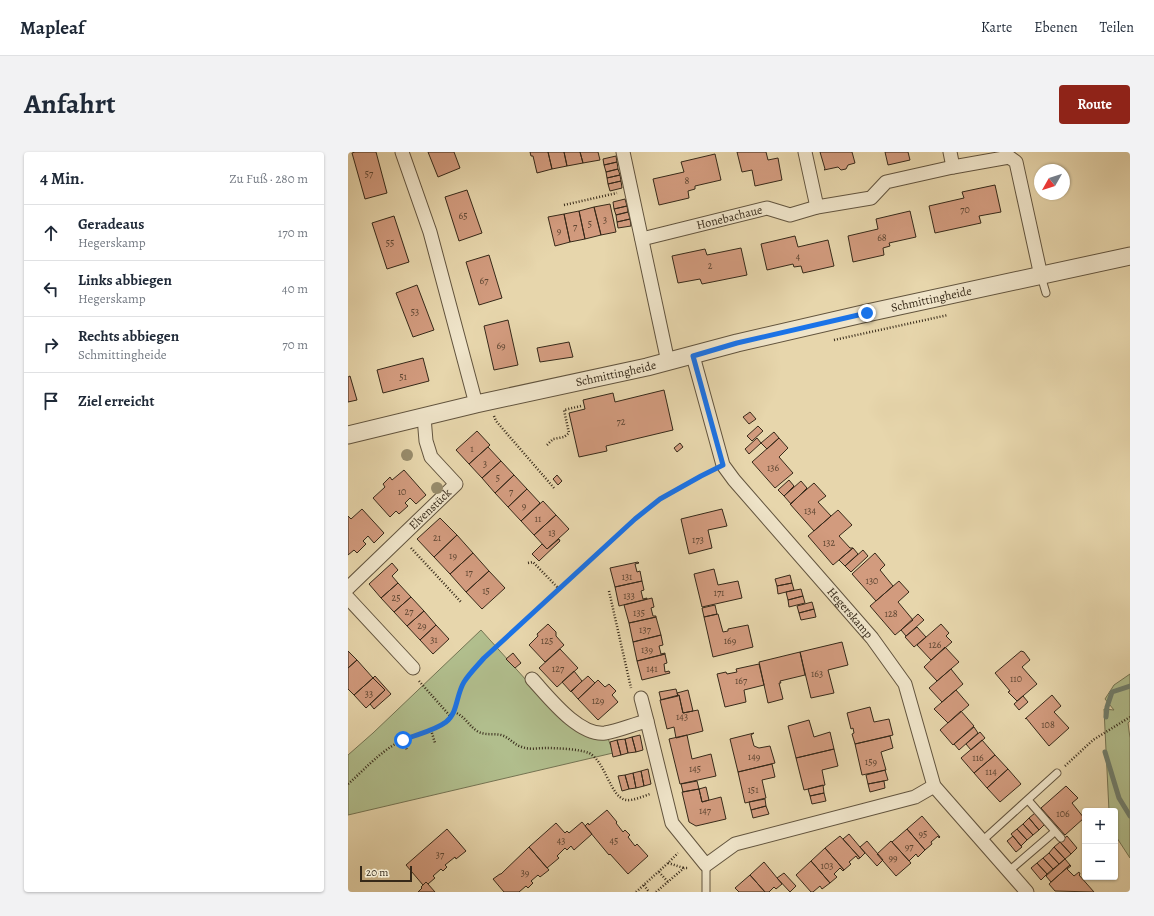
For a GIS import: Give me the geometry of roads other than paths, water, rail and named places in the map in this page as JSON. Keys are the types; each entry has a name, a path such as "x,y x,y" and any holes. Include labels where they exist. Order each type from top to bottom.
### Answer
{"street":[{"path":"402,152 430,232 483,403"},
{"path":"623,152 668,362"},
{"path":"805,152 817,207"},
{"path":"950,152 953,167"},
{"name":"Honebachaue","path":"642,238 767,208 790,215 817,207 871,198 886,182 953,167 1009,157 1016,162 1041,276"},
{"name":"Schmittingheide","path":"348,436 483,403 668,362 737,343 1130,256"},
{"name":"Hegerskamp","path":"693,356 723,465 734,480 872,638 905,684 934,786 1027,892"},
{"name":"Elvenstück","path":"348,588 456,484 431,457 426,441 424,417"},
{"path":"348,598 413,668"},
{"path":"532,678 566,716 581,726 594,731 604,733 647,721"},
{"path":"641,698 672,823 706,865 735,844 915,797 934,786"}],"lane":[{"path":"1041,276 1046,293"},
{"path":"982,840 1057,773"},
{"path":"1028,800 1061,838"},
{"path":"1009,871 1052,834"},
{"path":"706,865 706,892"}],"waterway":[{"path":"1106,717 1107,707 1112,692 1130,686"},
{"path":"1105,752 1119,798 1130,816"}]}
